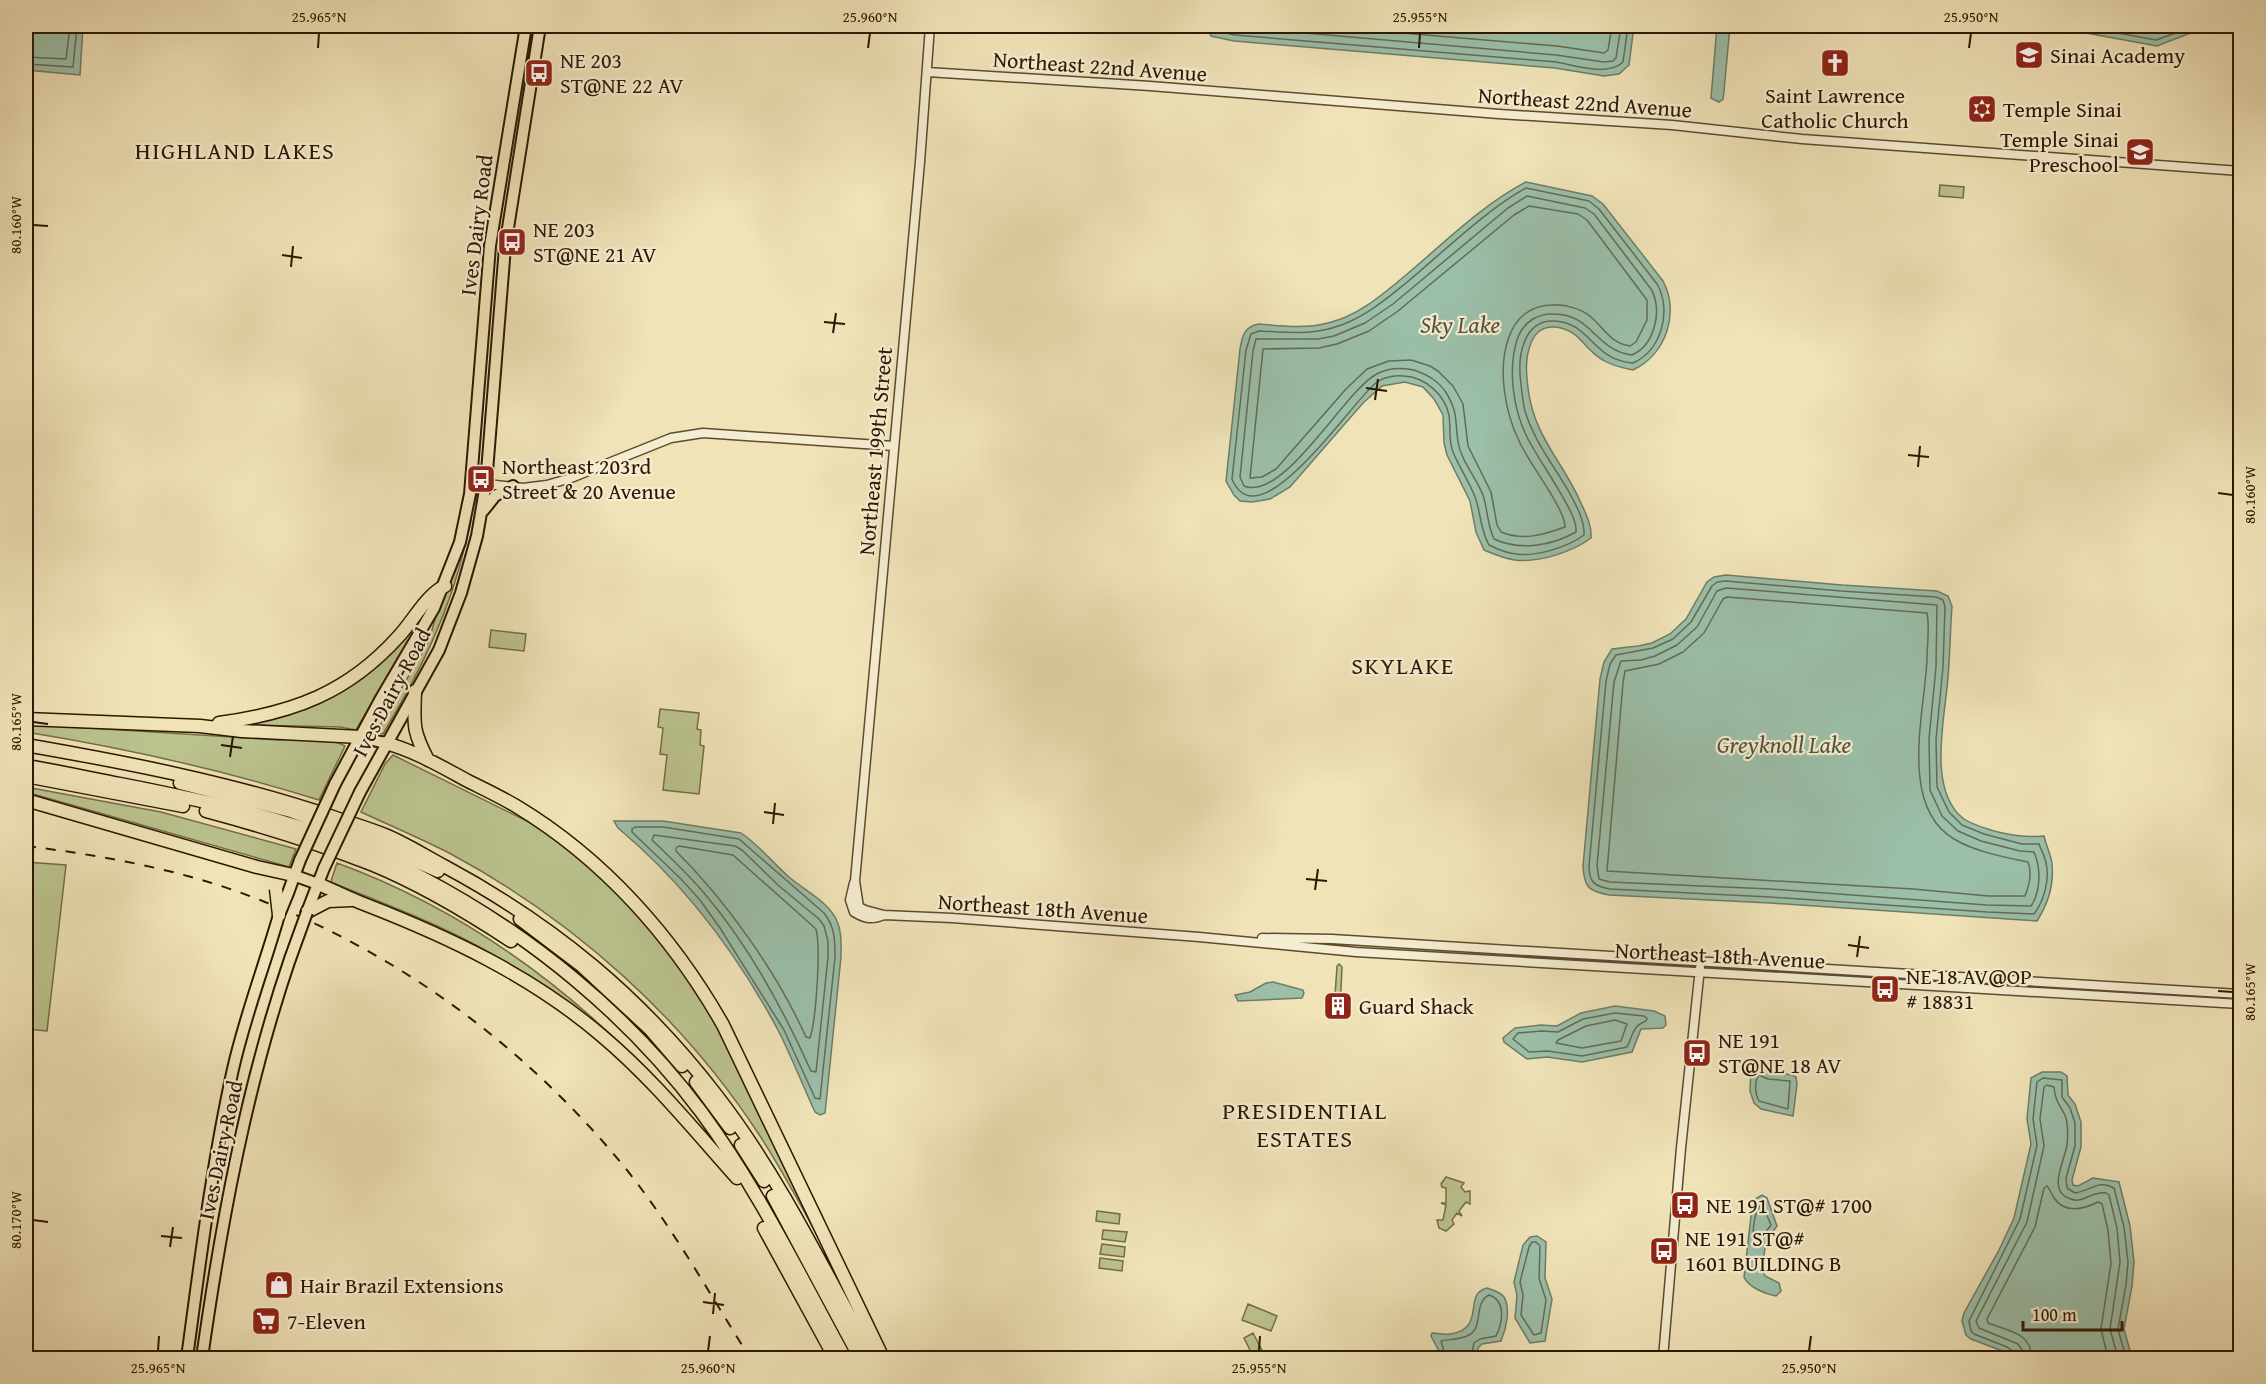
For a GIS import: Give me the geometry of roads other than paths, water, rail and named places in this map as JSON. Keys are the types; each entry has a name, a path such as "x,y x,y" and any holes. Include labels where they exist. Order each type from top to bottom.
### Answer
{"highway":[{"path":"200,726 272,715 327,693 378,657 408,626 435,590 445,585"},
{"path":"416,691 413,724 416,736 428,760"},
{"path":"26,719 200,726 242,731 360,737"},
{"path":"385,743 428,760 515,806 566,841 629,897 683,960 710,1001 736,1051 883,1359"},
{"path":"26,745 213,782 290,803 387,835 488,889 553,932 605,976 664,1032 718,1097 760,1159 812,1248 872,1359"},
{"path":"26,753 157,777 291,812 360,836 421,863 509,912 582,966 650,1029 693,1078 738,1139 766,1184 860,1359"},
{"path":"26,766 165,793 303,829 360,849 421,877 496,921 573,977 616,1016 668,1070 737,1163 845,1359"},
{"path":"26,776 176,804 266,827 373,865 460,908 525,950 589,1001 647,1058 696,1118 737,1178 835,1359"},
{"path":"26,800 257,867 293,875"},
{"path":"257,867 282,891 279,915"},
{"path":"318,884 473,951 524,980 576,1016 602,1035 646,1076 737,1178"},
{"path":"308,908 328,901 355,900"}],"main road":[{"name":"Ives Dairy Road","path":"282,891 293,875 335,784 360,737 434,608 445,585 460,542 471,483 490,246 526,26"},
{"name":"Ives Dairy Road","path":"202,1359 215,1272 250,1096 290,959 324,868 385,743 439,650 468,571 483,511 505,247 540,26"},
{"path":"471,483 486,484"},
{"path":"483,511 495,496 513,486"},
{"path":"360,737 385,743"},
{"path":"293,875 318,884"},
{"name":"Ives Dairy Road","path":"187,1359 216,1153 241,1035 279,915"}],"street":[{"name":"Northeast 199th Street","path":"855,880 930,26"},
{"name":"Northeast 22nd Avenue","path":"927,72 1150,86 1499,114 1672,125 1802,139 2241,171"},
{"path":"486,484 534,487 547,485 571,478 671,438 703,433 893,446"},
{"name":"Northeast 18th Avenue","path":"855,880 859,907 884,915 1199,937 1356,952 2241,1004"},
{"name":"Northeast 18th Avenue","path":"1199,937 1332,939 2241,994"},
{"path":"1663,1359 1681,1148 1701,961"}],"water":[{"path":"26,26 83,26 80,75 26,70"},
{"path":"1207,26 1634,26 1629,65 1619,74 1604,76 1555,68 1234,41 1211,36"},
{"path":"1717,26 1730,26 1723,99 1719,102 1711,98"},
{"path":"2048,26 2220,26 2188,34 2157,46"},
{"name":"Sky Lake","path":"1526,182 1592,196 1603,204 1663,281 1668,293 1670,319 1667,332 1654,354 1633,370 1606,362 1596,356 1571,332 1555,327 1537,333 1529,349 1526,365 1527,382 1536,421 1574,488 1587,516 1591,538 1565,552 1534,560 1511,559 1484,550 1476,532 1470,501 1447,455 1443,415 1434,399 1423,387 1405,382 1382,386 1363,403 1290,487 1270,499 1240,501 1226,481 1240,349 1247,329 1259,324 1319,325 1349,315 1388,290 1479,213"},
{"name":"Greyknoll Lake","path":"1726,575 1937,591 1948,596 1952,606 1949,668 1941,739 1942,776 1946,793 1953,807 1971,823 2013,835 2044,836 2052,862 2052,880 2047,901 2037,921 1609,895 1596,892 1588,887 1583,866 1600,679 1604,662 1612,649 1652,643 1670,634 1686,619 1707,582 1714,577"},
{"path":"614,821 663,821 741,833 833,914 840,930 841,957 825,1113 820,1115 815,1112 779,1032 728,948 688,897 618,828"},
{"path":"1273,982 1303,990 1302,998 1238,1001 1235,995 1250,992 1266,983"},
{"path":"1615,1006 1654,1011 1665,1016 1666,1025 1663,1028 1641,1029 1632,1052 1582,1062 1547,1057 1527,1059 1504,1042 1503,1038 1515,1028 1557,1026 1581,1013"},
{"path":"1755,1060 1764,1061 1765,1069 1768,1071 1796,1077 1793,1116 1761,1109 1754,1103 1750,1091 1751,1067"},
{"path":"2042,1072 2061,1072 2067,1076 2068,1095 2075,1104 2081,1122 2081,1147 2072,1180 2073,1185 2078,1186 2093,1178 2119,1182 2130,1226 2134,1262 2124,1329 2132,1358 2010,1358 2005,1352 1966,1335 1962,1321 1964,1313 2014,1218 2031,1144 2027,1119 2031,1078"},
{"path":"1762,1195 1767,1198 1777,1226 1766,1242 1762,1268 1765,1276 1779,1283 1781,1291 1776,1296 1757,1290 1744,1277 1752,1208 1755,1199"},
{"path":"1537,1236 1546,1242 1545,1278 1552,1299 1545,1341 1530,1343 1515,1318 1517,1295 1514,1282 1523,1245 1530,1237"},
{"path":"1487,1288 1497,1291 1506,1302 1507,1319 1501,1341 1482,1344 1478,1348 1477,1358 1440,1358 1431,1336 1432,1333 1449,1334 1462,1331 1472,1318 1476,1297 1480,1291"}],"railway":[{"path":"26,846 87,855 177,873 265,902 316,924 366,950 414,979 460,1011 546,1082 622,1164 673,1235 750,1358"}],"place":[{"name":"Sinai Academy","path":"2029,55"},
{"name":"Saint Lawrence Catholic Church","path":"1835,63"},
{"name":"NE 203 ST@NE 22 AV","path":"539,73"},
{"name":"Temple Sinai","path":"1982,109"},
{"name":"Temple Sinai Preschool","path":"2140,152"},
{"name":"NE 203 ST@NE 21 AV","path":"512,242"},
{"name":"Northeast 203rd Street & 20 Avenue","path":"481,479"},
{"name":"NE 18 AV@OP # 18831","path":"1885,989"},
{"name":"Guard Shack","path":"1338,1006"},
{"name":"NE 191 ST@NE 18 AV","path":"1697,1053"},
{"name":"NE 191 ST@# 1700","path":"1685,1205"},
{"name":"NE 191 ST@# 1601 BUILDING B","path":"1664,1251"},
{"name":"Hair Brazil Extensions","path":"279,1285"},
{"name":"7-Eleven","path":"266,1321"}],"district":[{"name":"HIGHLAND LAKES","path":"235,151"},
{"name":"SKYLAKE","path":"1403,666"},
{"name":"PRESIDENTIAL ESTATES","path":"1305,1125"}]}
